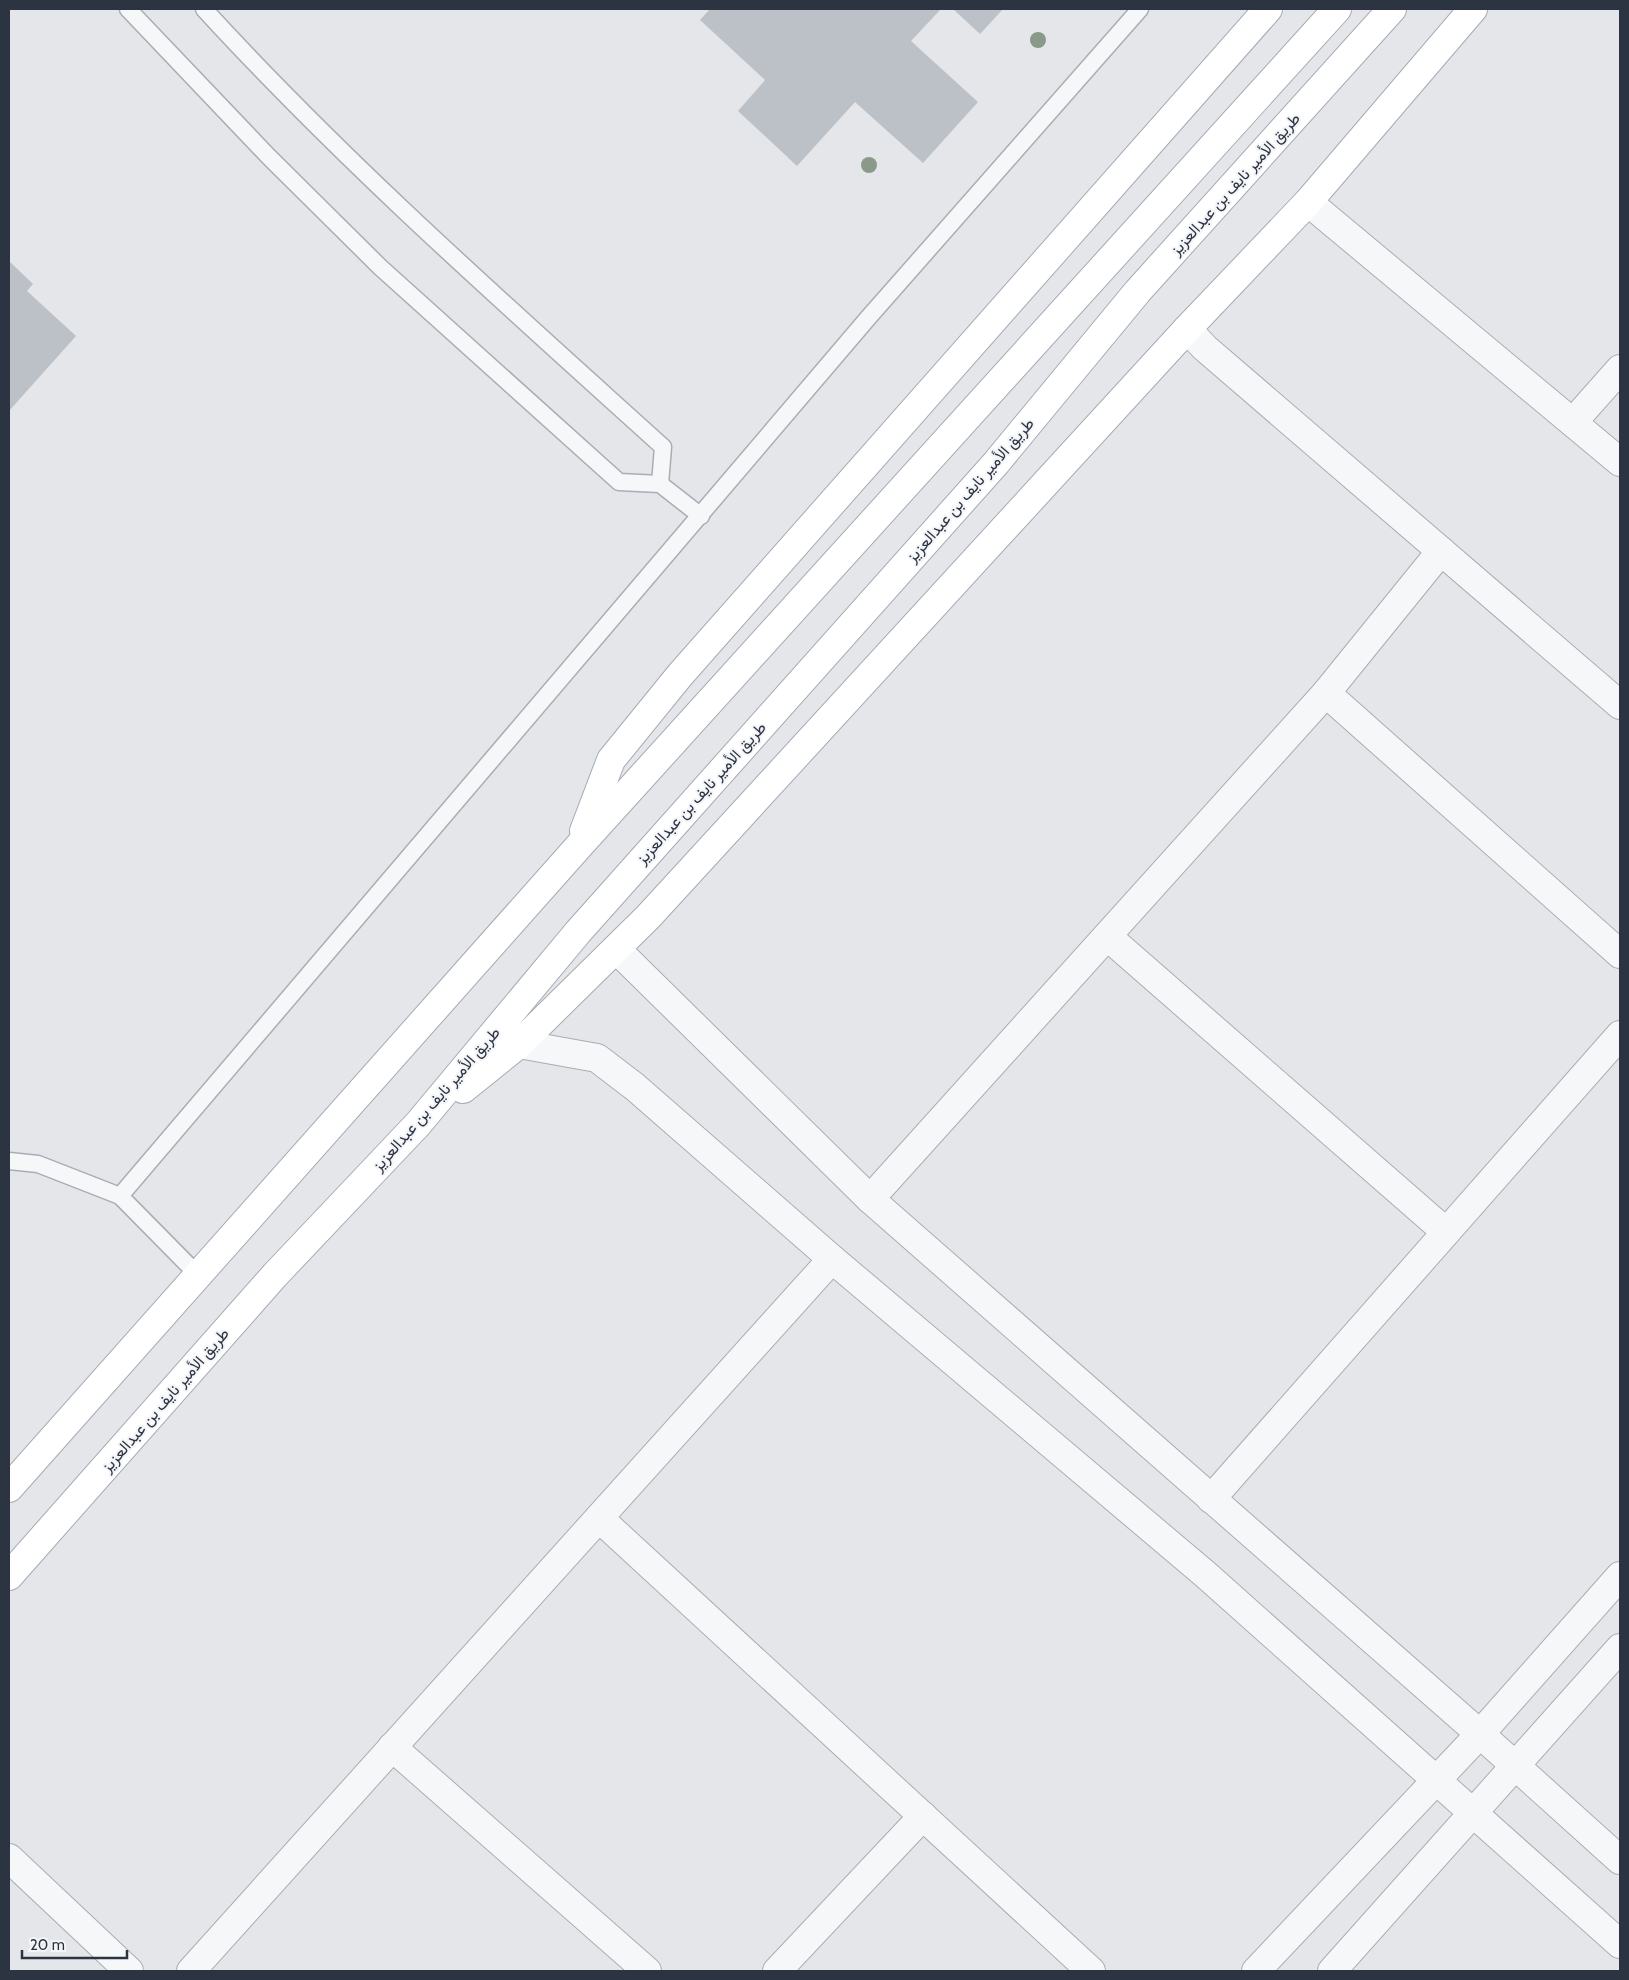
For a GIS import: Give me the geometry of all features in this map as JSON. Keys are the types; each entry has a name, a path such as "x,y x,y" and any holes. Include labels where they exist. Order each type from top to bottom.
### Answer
{"main road":[{"path":"579,846 611,760 680,675 1268,9"},
{"path":"9,1488 579,846 1337,9"},
{"name":"طريق الأمير نايف بن عبدالعزيز","path":"9,1576 275,1275 418,1124 578,932 996,463 1138,291 1392,9"},
{"path":"418,1124 520,1044 648,917 1187,329 1308,202 1473,9"}],"street":[{"path":"1308,202 1620,462"},
{"path":"1187,329 1204,348 1620,705"},
{"path":"1573,422 1620,369"},
{"path":"870,1199 1326,693 1441,551"},
{"path":"1326,693 1620,954"},
{"path":"1107,936 1446,1232"},
{"path":"616,949 870,1199 1480,1734 1620,1860"},
{"path":"1211,1499 1620,1035"},
{"path":"520,1044 597,1058 635,1087 832,1259 1205,1574 1620,1944"},
{"path":"191,1971 832,1259"},
{"path":"599,1518 1091,1971"},
{"path":"1256,1971 1480,1734 1620,1576"},
{"path":"1332,1971 1474,1814 1620,1648"},
{"path":"392,1747 647,1971"},
{"path":"777,1971 923,1816"},
{"path":"9,1858 129,1971"}],"lane":[{"path":"128,9 269,157 380,267 619,482 660,484 701,516"},
{"path":"204,9 314,123 425,232 664,447 660,484"},
{"path":"120,1196 868,318 1140,9"},
{"path":"9,1161 38,1164 120,1196 199,1276"}],"building":[{"path":"710,9 941,9 911,41 978,102 923,163 855,102 797,166 738,111 765,80 700,20"},
{"path":"953,9 1003,9 980,34"},
{"path":"9,261 33,284 27,291 76,336 9,411"}]}
